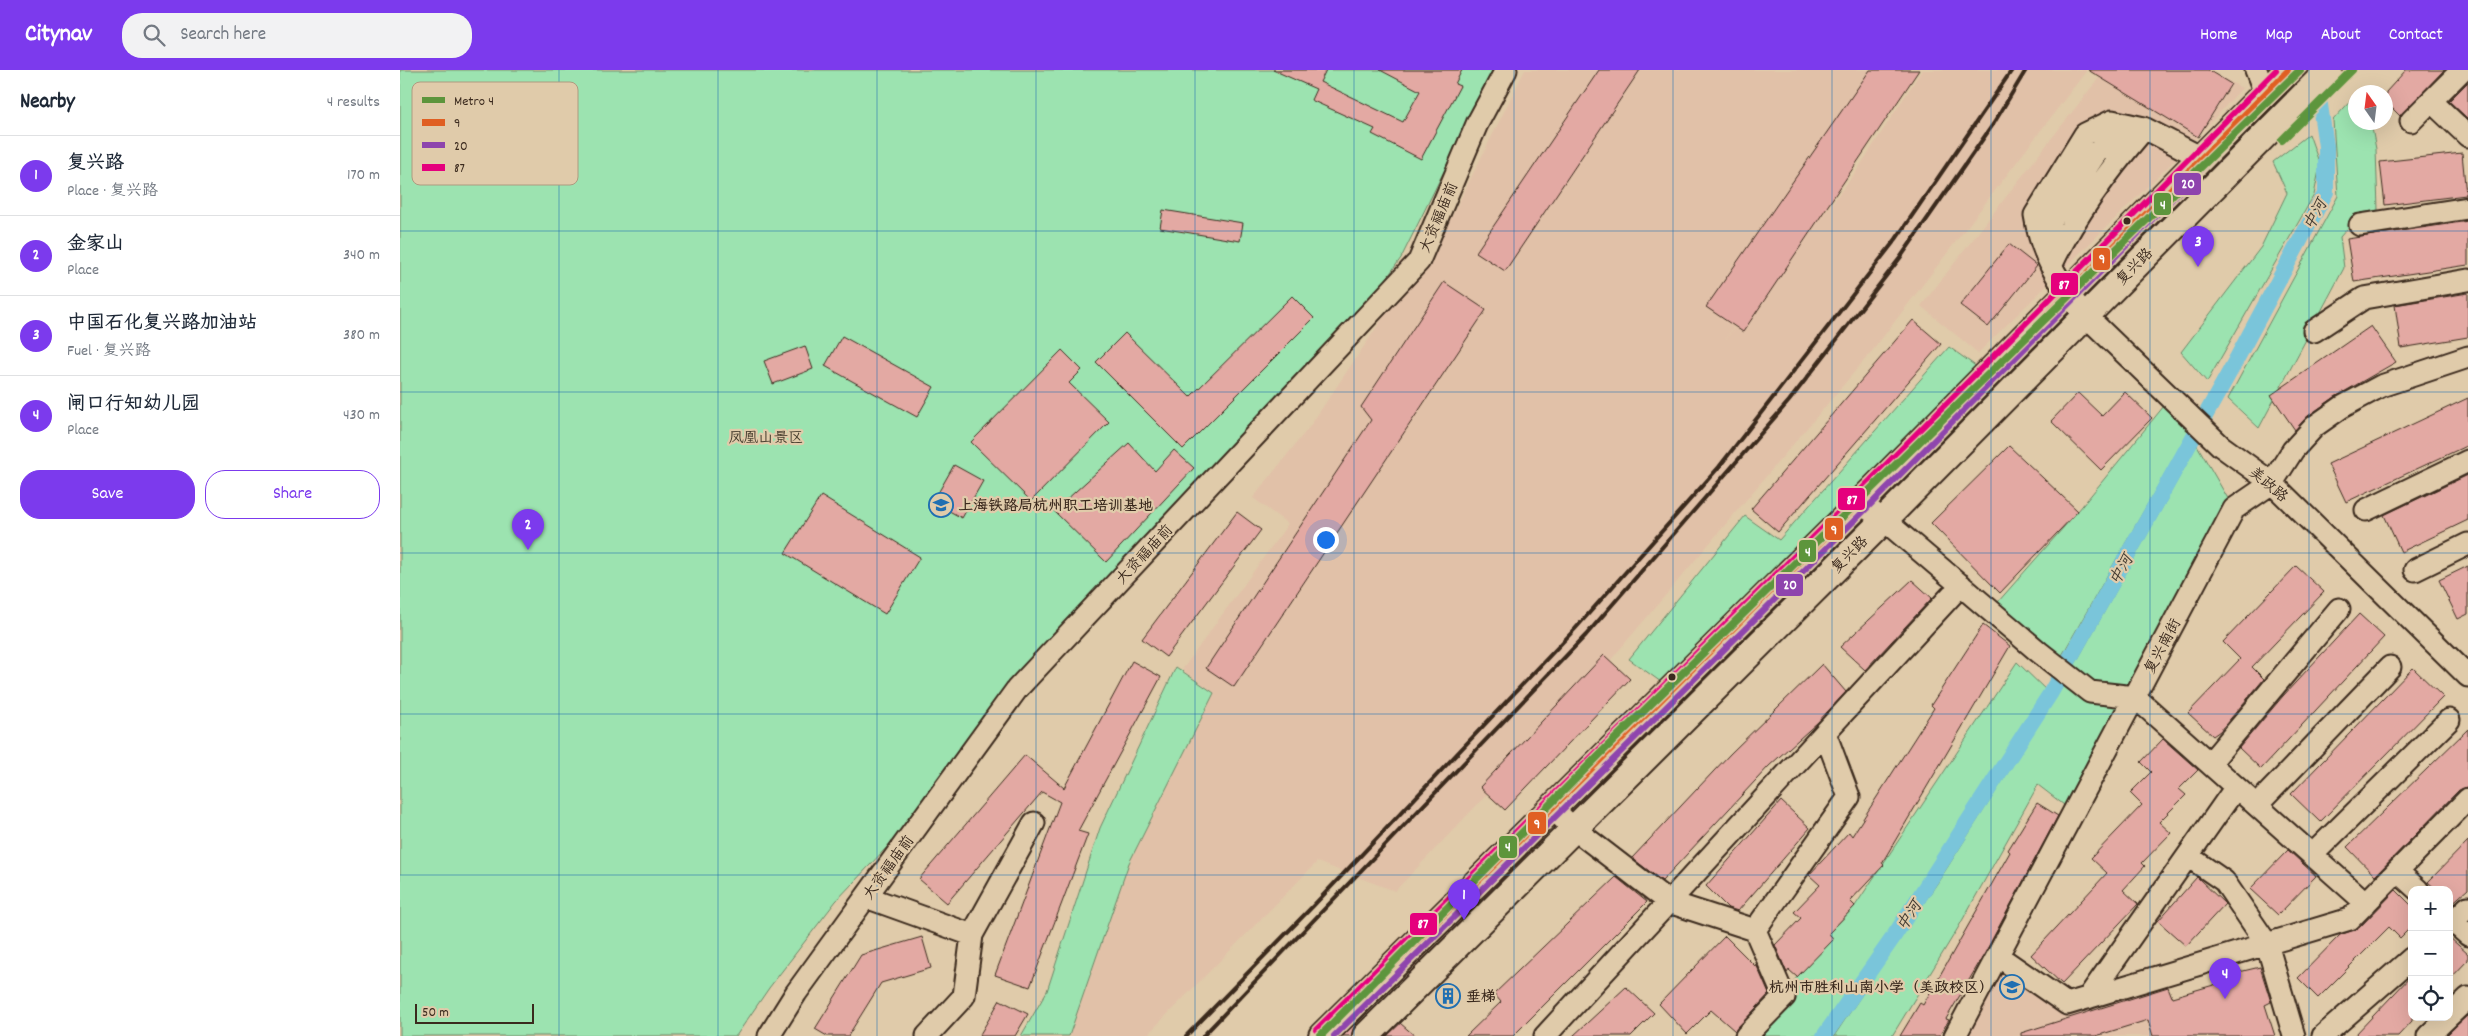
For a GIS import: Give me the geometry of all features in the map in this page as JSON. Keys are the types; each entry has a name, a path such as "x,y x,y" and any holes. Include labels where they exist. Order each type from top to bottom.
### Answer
{"main road":[{"name":"复兴路","path":"1322,1036 1860,504 2202,158 2256,77 2288,70"},
{"name":"复兴路","path":"1366,1036 1884,520 2085,315 2321,79"}],"street":[{"name":"大资福庙前","path":"769,1036 796,993 1017,689 1418,261 1478,124 1506,70"},
{"path":"2411,121 2462,70"},
{"path":"2431,101 2468,136"},
{"name":"美政路","path":"2202,158 2144,128 2112,121 2085,134 2035,215 2038,240 2051,266 2068,295 2085,315 2221,446 2272,483 2468,676"},
{"path":"2051,266 2069,230 2116,162 2144,128"},
{"path":"2360,225 2468,208"},
{"path":"2314,331 2364,298 2468,280"},
{"name":"复兴南街","path":"1955,1036 2234,510 2272,483 2293,450 2316,426 2342,407 2381,386 2468,357"},
{"path":"2366,510 2468,461"},
{"path":"1860,504 1884,520 2039,652 2090,692 2134,697 2366,903"},
{"path":"2415,570 2468,544"},
{"path":"1545,1036 1961,585"},
{"path":"2210,763 2339,609"},
{"path":"2257,805 2390,667"},
{"path":"2312,855 2449,720"},
{"path":"1755,930 1849,797 1824,733"},
{"path":"2088,998 2236,787"},
{"path":"1998,956 2067,1004 2350,919 2468,799"},
{"path":"1552,808 1573,828 1669,902 1755,930 1784,997 1746,1036"},
{"path":"927,1036 964,996 972,935 1034,823"},
{"path":"2188,856 2224,881 2268,944 2294,1036"},
{"path":"2397,871 2414,886"},
{"path":"866,897 972,935"},
{"path":"2322,1036 2408,961"},
{"path":"2453,1012 2468,998"},
{"path":"2428,1036 2444,1021"}],"shaded area":[{"path":"1525,70 1914,70 1726,338 1856,172 1922,70 2087,70 1873,350 1576,701 1395,891 1317,862 1146,1036 1069,1036 1129,863 1214,693 1182,670 1288,524 1253,498 1310,426 1452,216"},
{"path":"2105,70 2208,70 2242,88 2187,148 1978,353 1921,306"},
{"name":"杭州市胜利山南小学（美政校区）","path":"1998,956 2067,1004 2164,975 2183,1036 1955,1036"}],"green space":[{"name":"凤凰山景区","path":"400,70 1494,70 1401,258 1347,334 988,740 836,901 769,988 736,1036 400,1036"},
{"path":"2348,104 2348,130 2372,130 2376,149 2378,210 2361,213 2340,237 2344,268 2259,428 2228,399 2338,196 2333,120"},
{"path":"2309,134 2320,165 2314,195 2207,382 2181,352 2261,247 2287,193 2273,162"},
{"path":"1949,347 1977,367 1661,682 1629,659 1745,516 1779,540"},
{"path":"2164,406 2190,429 2056,666 1990,611 2078,511"},
{"path":"2197,445 2234,509 2068,808 2038,785 1958,928 1892,1036 1834,1036 1938,882 2063,686"},
{"path":"2017,662 2050,694 1952,846 1825,1034 1823,1036 1754,1036 1829,933 1855,906"},
{"path":"1176,667 1214,693 1129,863 1069,1036 1021,1036 1047,991 1100,828"}],"building":[{"path":"1273,70 1326,70 1320,82 1403,122 1420,91 1380,70 1462,70 1455,84 1460,86 1421,159 1372,134 1375,129 1311,100 1316,89"},
{"path":"1599,70 1640,70 1505,271 1476,252"},
{"path":"1870,70 1919,70 1743,332 1706,307"},
{"path":"2088,70 2208,70 2231,84 2198,137"},
{"path":"2406,70 2444,70 2400,116 2393,109 2392,85"},
{"path":"2468,82 2468,119 2449,101"},
{"path":"2462,153 2466,195 2385,205 2380,162"},
{"path":"1163,210 1243,223 1240,241 1160,228"},
{"path":"2468,221 2468,265 2354,282 2347,239"},
{"path":"2009,244 2037,266 1988,327 1960,305"},
{"path":"1444,282 1486,310 1234,687 1206,668 1371,420 1361,407"},
{"path":"2468,293 2468,337 2401,348 2395,305"},
{"path":"1292,296 1314,318 1183,449 1096,362 1125,333 1190,397"},
{"path":"1913,320 1941,344 1778,532 1751,509"},
{"path":"2371,326 2396,362 2335,397 2308,416 2295,430 2271,395"},
{"path":"842,336 934,387 917,417 825,366"},
{"path":"805,346 813,369 773,384 764,361"},
{"path":"1062,350 1082,370 1069,383 1109,422 1031,501 971,442"},
{"path":"2125,392 2152,418 2101,470 2051,421 2078,393 2102,416"},
{"path":"2468,398 2468,445 2346,502 2328,464"},
{"path":"1129,443 1155,471 1174,450 1194,468 1106,562 1054,511"},
{"path":"2009,446 2078,511 2000,593 1931,523"},
{"path":"954,465 983,481 962,518 933,502"},
{"path":"2468,475 2468,520 2401,552 2384,515"},
{"path":"821,496 920,557 885,614 785,553"},
{"path":"1237,512 1261,530 1166,657 1142,639"},
{"path":"2296,566 2324,592 2252,667 2264,679 2220,731 2213,736 2188,713 2240,659 2223,642"},
{"path":"2468,566 2468,614 2458,619 2439,580"},
{"path":"1912,580 1932,598 1865,670 1840,647"},
{"path":"2359,614 2384,637 2261,769 2239,748 2283,696"},
{"path":"1983,625 2010,646 1882,863 1884,865 1850,901 1855,906 1829,933 1833,940 1797,977 1789,970 1787,973 1775,945 1801,918 1794,912 1820,885 1809,875 1849,832 1852,836 1934,708 1931,705"},
{"path":"1604,655 1630,679 1505,810 1480,787"},
{"path":"1132,661 1161,677 1078,831 1088,834 1030,987 995,975 1060,802 1042,792 947,903 919,879 1025,755 1064,788"},
{"path":"1822,664 1846,692 1818,722 1769,766 1662,881 1632,858 1730,754"},
{"path":"2413,668 2443,697 2320,822 2291,794"},
{"path":"2468,729 2468,787 2459,790 2375,876 2347,847"},
{"path":"2163,739 2198,770 2179,789 2186,795 2159,822 2171,833 2142,863 2145,866 2123,890 2138,904 2062,984 2031,955 2107,873 2091,858 2142,805 2130,793 2151,772 2141,762"},
{"path":"1781,801 1810,828 1738,911 1728,908 1706,886"},
{"path":"2037,803 2058,816 1985,953 1946,1019 1949,1020 1939,1036 1900,1036 1920,1003 1923,1005 2010,852 2008,850"},
{"path":"1542,839 1355,1025 1351,1036 1343,1036"},
{"path":"2468,841 2468,889 2453,902 2453,886 2432,886 2428,882"},
{"path":"2288,850 2316,876 2278,915 2250,889"},
{"path":"1616,877 1647,902 1513,1036 1466,1036 1501,1002 1494,994"},
{"path":"2197,877 2225,904 2186,946 2158,921"},
{"path":"2396,890 2408,902 2408,930 2400,938 2389,927 2318,998 2298,978 2340,935 2359,928"},
{"path":"1725,936 1755,966 1756,964 1769,994 1735,1031 1711,1010 1687,1034 1659,1004"},
{"path":"922,937 931,968 881,983 848,1036 827,1036 815,1029 861,955"},
{"path":"2453,941 2468,954 2468,960 2453,976"},
{"path":"2260,967 2271,1002 2265,1005 2275,1036 2153,1036 2148,1020 2096,1036 2021,1036 2021,1033 2168,987 2172,997 2224,982 2222,976"},
{"path":"2408,979 2408,1021 2412,1021 2398,1036 2354,1036"},
{"path":"1626,987 1654,1013 1631,1036 1573,1036"},
{"path":"1000,1000 1028,1014 1015,1036 979,1036"},
{"path":"2468,1015 2468,1036 2446,1036 2457,1025"},
{"path":"1400,1023 1415,1036 1387,1036"}],"waterway":[{"name":"中河","path":"1824,1036 1892,939 2050,694 2229,373 2326,192 2326,146 2316,78"}],"railway":[{"path":"1186,1036 1313,906 1575,629 1719,467 1896,239 2012,70"},
{"path":"1203,1036 1586,635 1789,401 1900,258 1994,123 2026,70"}],"metro line":[{"name":"4","path":"1320,1036 1614,740 2300,70"},
{"name":"4","path":"2282,140 2352,70"}],"transit line":[{"name":"87","path":"1316,1030 1854,497 2276,70"},
{"name":"9","path":"1322,1036 1860,503 2288,70"},
{"name":"20","path":"1334,1036 1866,509 2294,76"}],"place":[{"name":"中国石化复兴路加油站","path":"2198,267"},
{"name":"上海铁路局杭州职工培训基地","path":"941,505"},
{"name":"金家山","path":"528,550"},
{"name":"复兴路","path":"1464,920"},
{"name":"杭州市胜利山南小学（美政校区）","path":"2012,987"},
{"name":"垂梯","path":"1448,996"},
{"name":"闸口行知幼儿园","path":"2225,999"}]}
